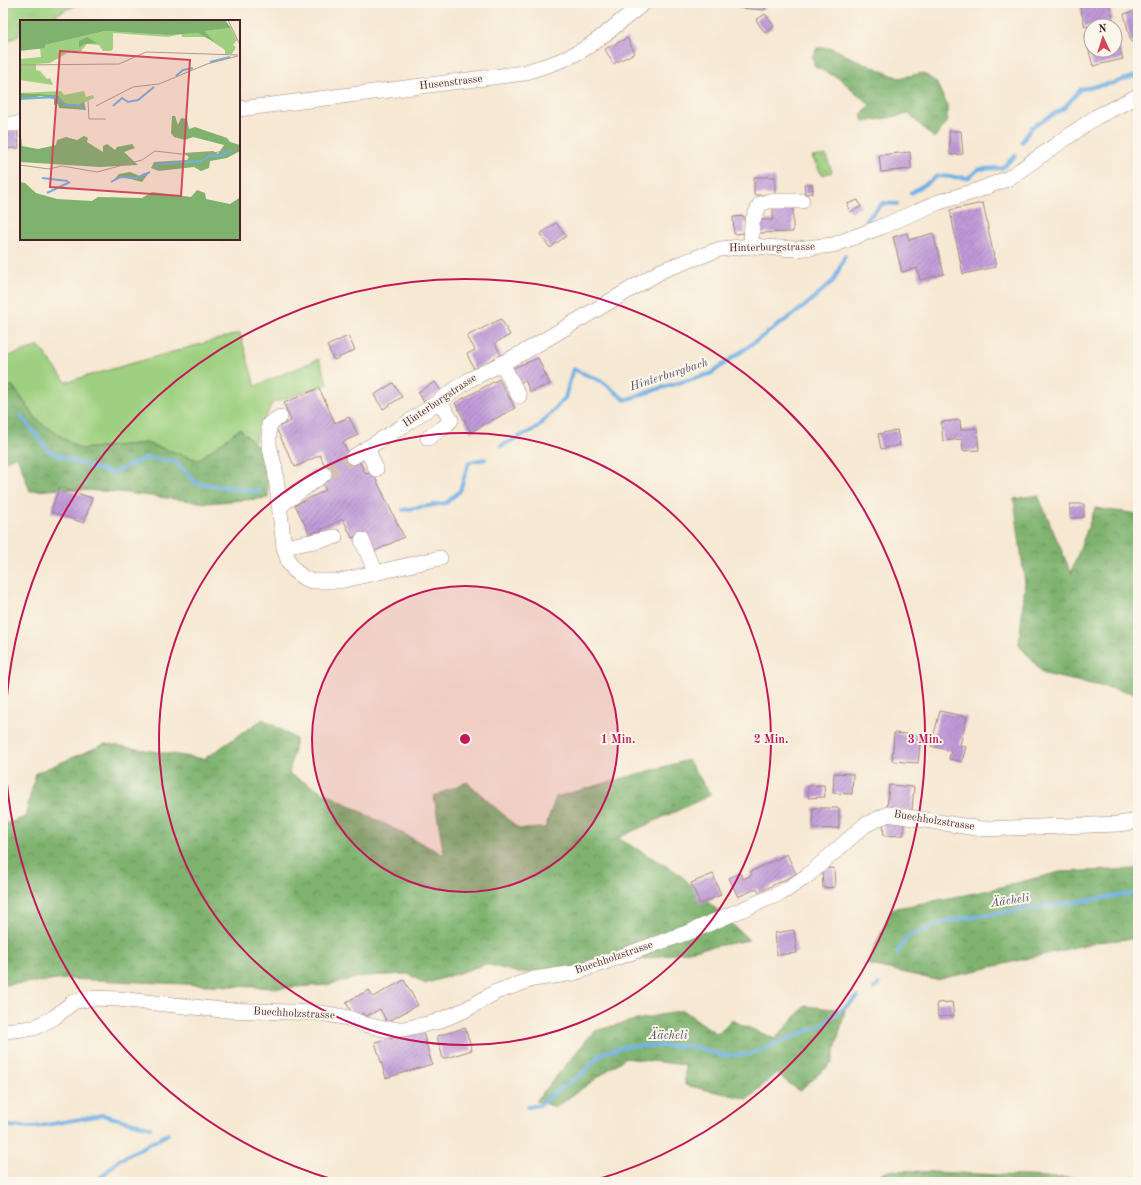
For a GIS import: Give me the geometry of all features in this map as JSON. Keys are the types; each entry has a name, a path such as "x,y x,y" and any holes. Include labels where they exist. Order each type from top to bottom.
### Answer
{"street":[{"name":"Husenstrasse","path":"240,109 524,73 574,54 598,39 644,3"},
{"name":"Hinterburgstrasse","path":"353,457 403,426 469,380 533,347 663,270 720,249 751,246 796,249 833,245 881,227 939,202 976,191 1009,178 1096,117 1138,96"},
{"path":"3,124 20,124"},
{"path":"751,246 752,222 760,204 769,201 802,201"},
{"path":"502,363 519,396"},
{"path":"428,438 451,420 439,401"},
{"path":"280,417 269,424 269,445 275,469 284,547 289,563 296,572 304,578 312,581 340,581 440,558"},
{"path":"368,448 376,469"},
{"path":"280,506 324,474"},
{"path":"284,547 335,537"},
{"path":"362,540 376,573"},
{"name":"Buechholzstrasse","path":"3,1031 34,1028 55,1017 73,1002 93,998 118,999 222,1010 321,1013 349,1018 384,1029 403,1029 436,1022 465,1010 496,992 533,978 574,973 589,968 692,930 783,892 807,876 865,824 888,814 982,829 1119,824 1138,821"}],"green space":[{"path":"3,3 81,3 47,20 20,20 20,35 3,44"},
{"path":"817,48 832,48 899,78 923,73 936,82 947,105 947,123 934,138 909,114 864,122 861,116 870,105 839,78 815,67 812,57"},
{"path":"826,155 832,172 822,175 812,157"},
{"path":"240,333 255,386 319,359 328,384 272,403 254,443 240,429 198,460 146,443 80,449 38,421 13,386 3,387 3,358 39,346 66,382"},
{"path":"12,386 38,421 80,449 146,443 198,460 240,429 267,456 268,498 207,503 118,492 63,489 30,491 17,456 3,462 3,387"},
{"path":"1038,495 1071,573 1095,508 1138,514 1138,694 1044,674 1019,645 1025,583 1014,499"},
{"path":"263,719 296,739 289,774 444,855 434,796 467,782 519,829 545,828 556,797 688,760 711,795 618,838 678,873 749,940 595,968 519,973 486,964 425,984 409,974 365,976 327,985 280,988 68,979 3,985 3,825 25,817 36,773 105,744 204,759"},
{"path":"1138,869 1138,938 1097,942 936,980 867,964 892,909 985,891 1060,872"},
{"path":"805,1006 845,1010 832,1063 799,1091 776,1073 748,1099 685,1085 685,1065 625,1058 556,1107 536,1101 594,1031 683,1010 717,1034 731,1020 775,1039"},
{"path":"888,1170 1138,1181 1138,1182 869,1182"}],"building":[{"path":"739,3 765,3 765,10 739,8"},
{"path":"1079,3 1109,3 1113,18 1083,19"},
{"path":"1138,10 1138,41 1131,42 1124,14"},
{"path":"765,14 774,26 765,33 756,20"},
{"path":"627,38 635,53 613,64 605,49"},
{"path":"1091,58 1123,59 1093,66"},
{"path":"17,127 19,148 3,149 3,128"},
{"path":"949,131 961,131 963,154 950,155"},
{"path":"910,152 911,169 881,172 879,155"},
{"path":"754,177 775,177 775,195 754,195"},
{"path":"804,184 812,184 813,193 805,194"},
{"path":"858,200 861,207 850,212 847,204"},
{"path":"793,203 793,232 757,233 757,220 773,220 773,204"},
{"path":"983,203 996,267 963,274 950,210"},
{"path":"744,216 745,233 734,234 733,217"},
{"path":"556,223 566,236 550,248 540,234"},
{"path":"907,233 909,240 933,233 944,274 920,280 917,268 902,272 893,237"},
{"path":"501,319 510,335 495,343 501,355 474,369 467,354 475,350 467,336"},
{"path":"348,336 355,350 334,360 327,346"},
{"path":"538,358 550,384 530,392 525,380 518,384 511,369"},
{"path":"499,379 515,408 471,432 455,403"},
{"path":"435,382 441,391 424,402 418,392"},
{"path":"393,383 402,397 383,409 374,395"},
{"path":"319,388 335,423 349,417 358,435 343,442 353,463 359,461 366,474 372,471 404,537 373,552 364,532 352,538 343,519 310,535 295,505 326,490 321,481 330,477 320,455 295,467 276,428 291,421 284,403"},
{"path":"960,420 961,430 977,428 979,450 963,451 962,439 943,441 941,422"},
{"path":"897,430 900,445 881,449 878,434"},
{"path":"59,487 92,498 84,523 51,512"},
{"path":"1070,504 1084,504 1084,517 1070,518"},
{"path":"940,711 967,717 960,745 966,747 962,762 949,759 951,751 931,746"},
{"path":"894,733 921,735 918,763 892,761"},
{"path":"834,773 853,774 852,794 833,793"},
{"path":"824,785 825,797 808,798 808,786"},
{"path":"889,785 914,787 912,810 887,808"},
{"path":"813,808 839,808 839,828 813,829"},
{"path":"904,820 904,835 884,836 883,821"},
{"path":"787,854 796,874 759,892 757,888 738,897 729,878 740,873 743,879 752,875 750,872"},
{"path":"834,868 835,887 823,888 822,869"},
{"path":"713,874 721,895 700,904 691,883"},
{"path":"794,930 797,953 777,955 775,933"},
{"path":"404,980 418,1005 387,1022 380,1009 365,1017 363,1013 354,1018 346,1002 369,990 373,997"},
{"path":"952,1002 954,1016 938,1017 937,1003"},
{"path":"465,1028 472,1050 443,1059 437,1036"},
{"path":"422,1029 432,1064 386,1078 375,1042"}],"waterway":[{"name":"Hinterburgbach","path":"1022,142 1032,127 1064,108 1081,89 1114,83 1138,75"},
{"name":"Hinterburgbach","path":"911,193 938,176 968,178 979,169 1002,168 1016,155"},
{"name":"Hinterburgbach","path":"866,220 883,203 897,204"},
{"name":"Hinterburgbach","path":"501,446 537,428 565,398 573,369 603,382 625,400 710,374 805,306 834,280 845,256"},
{"name":"Hinterburgbach","path":"21,416 50,452 90,467 112,473 146,458 176,462 196,483 259,492"},
{"name":"Hinterburgbach","path":"403,510 446,503 460,491 469,462 485,459"},
{"name":"Äächeli","path":"897,953 907,937 945,921 1138,893"},
{"name":"Äächeli","path":"874,989 879,984"},
{"name":"Äächeli","path":"528,1107 540,1105 554,1093 582,1074 601,1054 626,1046 693,1046 724,1056 751,1054 820,1026 858,997"},
{"path":"3,1126 35,1127 102,1115 150,1127"},
{"path":"92,1182 99,1179 119,1160 168,1134"}],"tunnel":[{"path":"324,474 353,457"}]}
